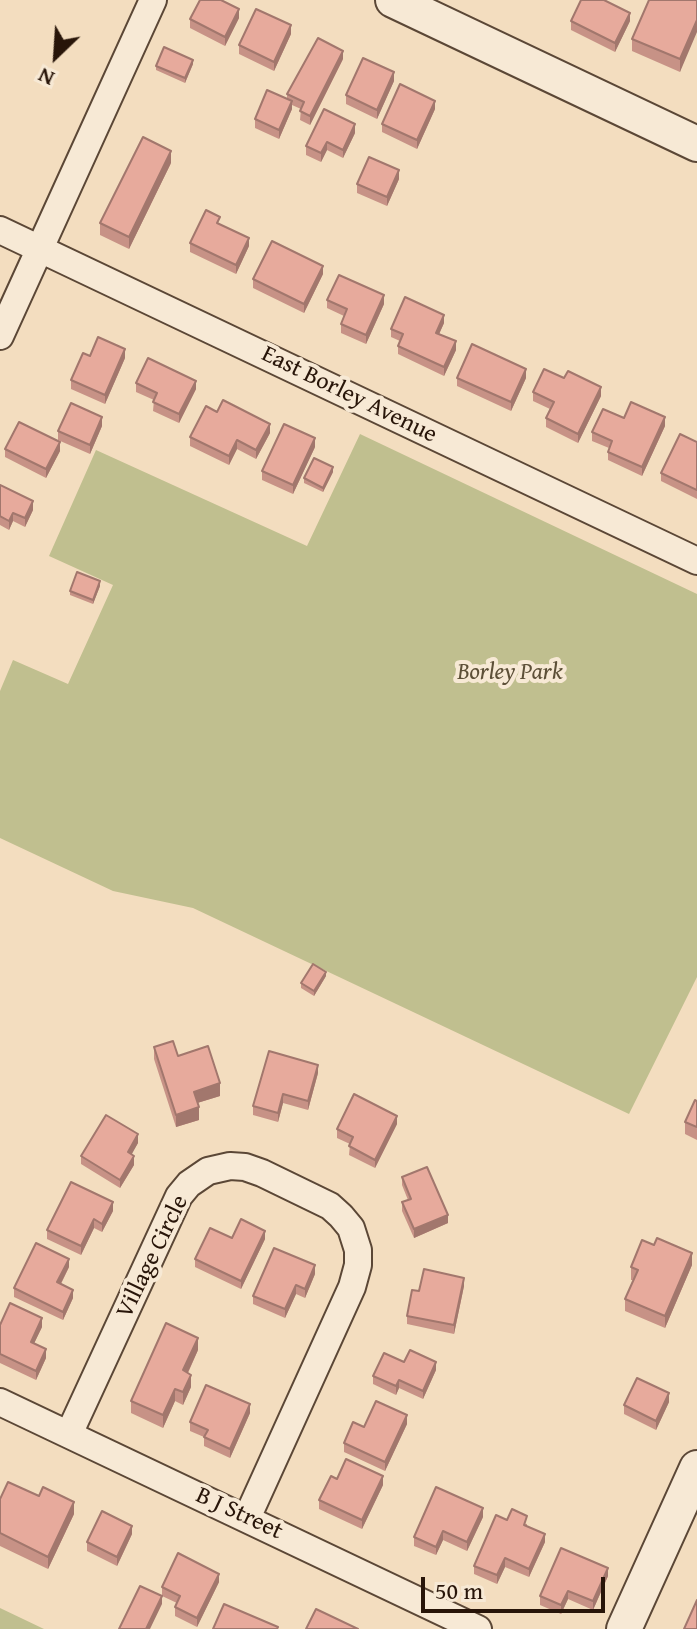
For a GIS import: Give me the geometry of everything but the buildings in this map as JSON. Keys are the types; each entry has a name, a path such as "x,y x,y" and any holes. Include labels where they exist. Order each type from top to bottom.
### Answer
{"street":[{"path":"0,336 153,0"},
{"path":"393,0 697,144"},
{"name":"East Borley Avenue","path":"0,230 697,561"},
{"name":"Village Circle","path":"69,1434 179,1196 189,1184 208,1171 230,1166 262,1173 330,1206 341,1216 351,1228 358,1250 358,1265 352,1287 247,1518"},
{"name":"B J Street","path":"0,1402 478,1629"},
{"path":"624,1629 697,1468"}],"green space":[{"name":"Borley Park","path":"360,434 697,594 697,977 629,1114 193,908 113,891 0,838 0,691 13,660 68,684 113,585 49,556 96,450 307,546"},
{"path":"0,1608 44,1629 0,1629"}]}
